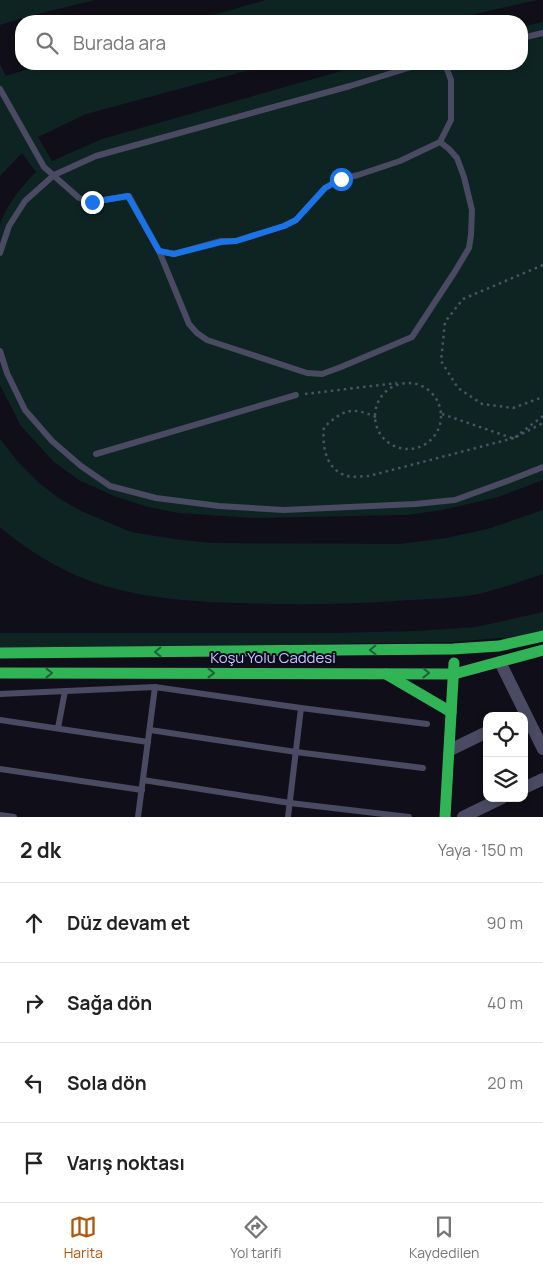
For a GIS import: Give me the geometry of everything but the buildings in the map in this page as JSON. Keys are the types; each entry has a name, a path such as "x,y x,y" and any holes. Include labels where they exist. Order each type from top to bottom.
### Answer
{"main road":[{"name":"Koşu Yolu Caddesi","path":"0,653 432,649 499,646 543,636"},
{"path":"454,661 466,655 499,646"},
{"path":"432,649 448,654 454,661 445,817"},
{"name":"Koşu Yolu Caddesi","path":"0,673 383,672 454,674 543,650"},
{"path":"383,672 451,712"}],"street":[{"path":"500,662 522,712"},
{"path":"528,723 543,748"},
{"path":"450,750 483,734"},
{"path":"528,786 543,779"},
{"path":"463,817 494,802"}],"lane":[{"path":"528,37 543,33"},
{"path":"0,253 9,226 25,201 54,175 96,156 402,70"},
{"path":"159,251 174,254 221,242 236,241 284,226 296,220 325,188 341,179 400,161 440,142 452,120 451,80 447,70"},
{"path":"0,89 44,167 79,198 92,202 128,196 159,251 189,324 197,334 206,340 306,373 322,374 412,337 454,274 469,248 472,210 457,158 440,142"},
{"path":"0,351 7,373 25,410 52,441 81,466 110,486 156,498 219,506 284,510 415,504 454,500 543,467"},
{"path":"96,454 296,395"},
{"path":"138,817 155,687"},
{"path":"0,694 155,687 427,724"},
{"path":"58,728 65,692"},
{"path":"288,817 302,708"},
{"path":"0,720 148,742"},
{"path":"150,730 296,752 423,768"},
{"path":"0,769 142,790"},
{"path":"143,780 290,803 409,817"},
{"path":"0,815 14,817"}],"path":[{"path":"543,265 463,299 445,322 441,361 458,388 482,404 513,408 543,397"},
{"path":"296,395 403,383 414,383 425,387 433,394 439,404 441,414 440,425 436,435 423,445 407,449 387,442 376,425 378,402 384,393 393,386 403,383"},
{"path":"376,417 359,410 340,414 324,427 322,446 330,464 345,476 368,476 514,438 543,423"},
{"path":"441,414 514,438"},
{"path":"514,438 543,416"}],"green space":[{"path":"0,0 95,0 33,15 15,15 15,20 0,25"},
{"path":"266,0 537,0 471,15 213,15"},
{"path":"543,22 543,480 498,497 442,510 407,515 253,518 179,513 148,507 114,496 79,480 54,462 21,426 0,385 0,224 15,196 36,172 22,153 0,176 0,64 6,76 25,70 250,70 86,114 38,137 52,161 102,139 345,70 528,70 528,26"},
{"path":"0,439 18,462 39,483 60,499 81,511 131,532 174,539 210,543 399,544 447,538 491,528 543,510 543,574 494,590 468,596 355,603 256,604 181,600 144,595 108,587 90,581 54,564 31,551 0,527"},
{"path":"543,612 543,631 520,636 452,642 0,649 0,633 335,633 416,631 476,627"}],"traffic: fast":[{"path":"0,653 453,649 499,646 543,636"},
{"path":"0,673 454,674 543,650"},
{"path":"445,817 454,663"},
{"path":"386,674 451,712"}],"route":[{"path":"92,202 128,196 159,251 174,254 221,242 236,241 284,226 296,220 325,188 341,179"}]}
